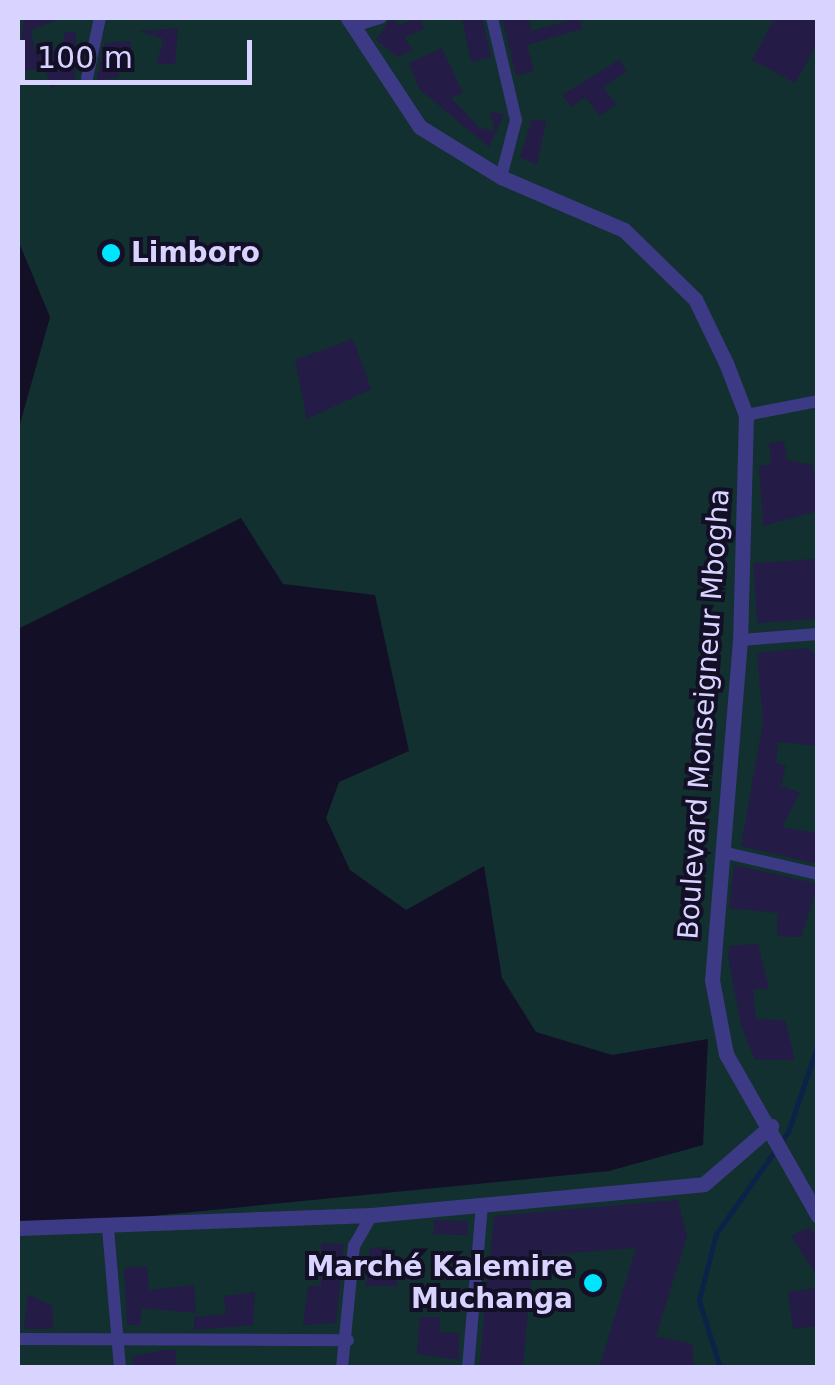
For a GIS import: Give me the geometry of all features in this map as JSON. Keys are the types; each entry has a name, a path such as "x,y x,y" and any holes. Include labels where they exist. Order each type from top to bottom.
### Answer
{"street":[{"path":"87,78 100,18"},
{"path":"351,22 381,18"},
{"path":"492,18 516,120 501,178"},
{"name":"Boulevard Monseigneur Mbogha","path":"351,22 420,127 501,178 638,244 695,299 746,414 740,640 712,980 720,1028 818,1216"},
{"path":"746,414 818,401"},
{"path":"740,640 818,634"},
{"path":"722,852 818,874"},
{"path":"18,1228 108,1228 372,1215 704,1184 775,1138"},
{"path":"468,1368 482,1206"},
{"path":"342,1368 348,1340 354,1246 372,1215"},
{"path":"108,1228 120,1368"},
{"path":"18,1340 118,1344 348,1340"}],"green space":[{"path":"18,18 817,18 817,1367 18,1367 18,1229 609,1171 703,1145 708,1039 612,1055 536,1032 502,978 484,866 406,910 350,870 326,818 339,782 409,751 375,595 283,584 241,518 18,629 18,431 50,317 18,240"}],"building":[{"path":"24,18 62,18 31,30 36,55 64,48 64,32 76,32 75,80 51,88 45,68 18,72"},
{"path":"391,18 399,25 419,18 424,29 405,37 412,50 398,57 376,40"},
{"path":"462,18 482,18 491,57 471,62"},
{"path":"502,18 528,18 531,31 579,18 582,29 527,45 534,71 516,76"},
{"path":"775,18 818,18 818,42 795,83 752,60"},
{"path":"178,28 175,64 157,64 163,39 139,31"},
{"path":"131,41 131,59 115,59 119,77 96,81 105,43"},
{"path":"442,48 463,93 451,98 480,128 495,131 490,112 504,114 489,147 419,89 409,63"},
{"path":"619,60 627,71 603,88 616,104 600,116 585,97 571,107 562,95"},
{"path":"532,119 546,121 537,165 520,157"},
{"path":"353,339 371,389 307,419 295,360"},
{"path":"784,441 787,460 813,465 818,511 763,526 759,466 771,464 769,443"},
{"path":"814,559 818,619 757,623 753,563"},
{"path":"807,648 818,656 818,746 778,742 776,763 786,766 781,786 800,793 782,827 816,833 818,864 741,846 763,722 757,653"},
{"path":"734,865 818,884 801,937 777,936 778,913 729,908"},
{"path":"758,944 769,988 753,990 756,1019 785,1020 795,1060 755,1060 741,1025 728,956 730,946"},
{"path":"678,1200 687,1236 656,1336 692,1344 694,1368 599,1368 636,1248 533,1256 523,1368 479,1368 494,1216"},
{"path":"434,1220 468,1221 467,1235 434,1234"},
{"path":"809,1227 818,1240 818,1277 791,1236"},
{"path":"321,1243 344,1244 336,1323 303,1325 308,1286 321,1286"},
{"path":"388,1247 398,1286 366,1286 370,1248"},
{"path":"147,1266 149,1290 194,1285 196,1313 142,1308 140,1325 127,1325 124,1268"},
{"path":"818,1288 818,1326 793,1329 788,1292"},
{"path":"255,1292 253,1325 194,1330 194,1317 226,1314 224,1296"},
{"path":"28,1294 52,1306 53,1329 24,1329"},
{"path":"420,1317 440,1317 439,1332 459,1333 459,1360 417,1354"},
{"path":"176,1350 176,1368 132,1368 132,1357"}],"waterway":[{"path":"720,1368 699,1300 716,1234 788,1132 818,1044"}],"place":[{"name":"Limboro","path":"111,253"},
{"name":"Marché Kalemire Muchanga","path":"593,1283"}]}
